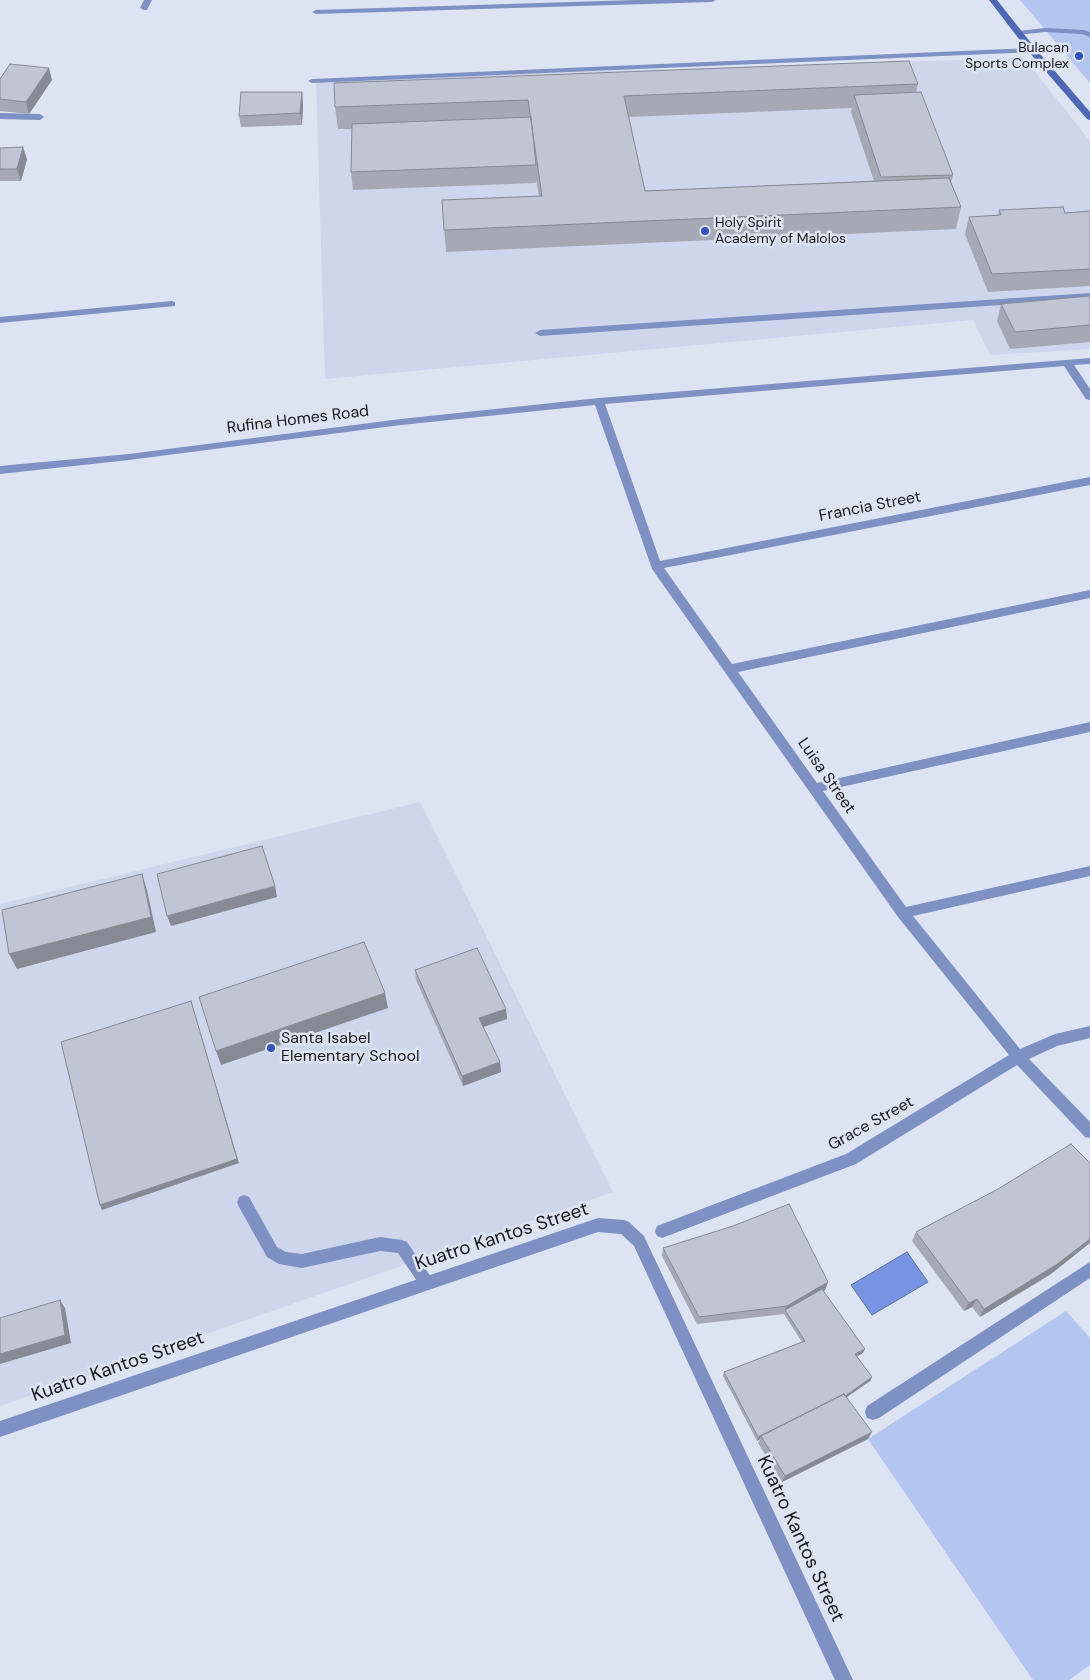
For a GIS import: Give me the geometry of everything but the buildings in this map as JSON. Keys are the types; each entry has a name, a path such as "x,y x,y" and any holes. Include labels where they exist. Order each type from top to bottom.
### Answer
{"street":[{"path":"316,12 712,0"},
{"path":"993,0 1032,50 1090,117"},
{"path":"1018,33 1045,30 1084,32 1090,35"},
{"path":"312,81 1032,50"},
{"path":"0,116 40,117"},
{"path":"540,333 1090,296"},
{"path":"0,320 172,304"},
{"name":"Rufina Homes Road","path":"0,470 129,457 402,422 599,401 1090,361"},
{"path":"1067,363 1090,398"},
{"name":"Luisa Street","path":"599,401 656,566 903,913 1018,1057 1090,1132"},
{"name":"Francia Street","path":"656,566 1090,481"},
{"path":"731,669 1090,594"},
{"path":"814,788 1090,727"},
{"path":"903,913 1090,871"},
{"name":"Grace Street","path":"662,1231 851,1158 1018,1057 1055,1040 1090,1032"},
{"path":"244,1202 272,1252 284,1259 302,1261 380,1244 402,1247 426,1282"},
{"name":"Kuatro Kantos Street","path":"0,1429 426,1282 598,1225 624,1227 639,1241 844,1680"},
{"path":"873,1412 1090,1269"}],"shaded area":[{"name":"Bulacan Sports Complex","path":"1020,0 1090,0 1090,83 1026,7"},
{"name":"Holy Spirit Academy of Malolos","path":"1024,58 1090,141 1090,349 990,355 973,320 325,379 316,80"},
{"name":"Santa Isabel Elementary School","path":"420,802 613,1192 0,1406 0,904"},
{"path":"1066,1311 1090,1338 1090,1665 1069,1680 1033,1680 868,1439"}],"water":[{"path":"907,1252 928,1282 872,1315 851,1285"}],"place":[{"name":"Bulacan Sports Complex","path":"1079,56"},
{"name":"Holy Spirit Academy of Malolos","path":"705,231"},
{"name":"Santa Isabel Elementary School","path":"271,1048"}]}
